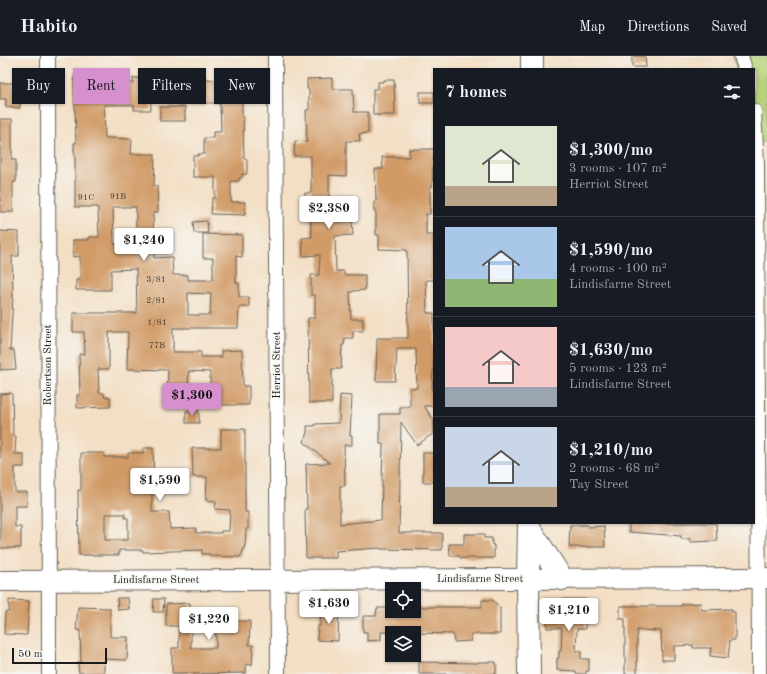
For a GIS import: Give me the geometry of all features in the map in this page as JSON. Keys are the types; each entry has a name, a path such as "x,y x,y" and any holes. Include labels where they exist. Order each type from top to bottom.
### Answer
{"highway":[{"path":"532,56 532,68"},
{"path":"529,525 562,579"},
{"path":"529,525 529,674"}],"street":[{"name":"Robertson Street","path":"48,56 49,674"},
{"name":"Herriot Street","path":"275,56 278,674"},
{"path":"741,56 745,68"},
{"path":"755,138 763,578 760,591 759,674"},
{"name":"Lindisfarne Street","path":"0,581 763,578"}],"green space":[{"path":"733,56 767,56 767,142 755,142 755,68 737,68"}],"building":[{"path":"632,56 645,56 646,67 632,67"},
{"path":"133,78 138,78 138,104 151,104 151,110 134,110 134,105 104,105 105,138 132,139 131,154 155,154 154,186 157,186 158,212 153,213 154,258 172,257 173,275 188,275 188,280 213,280 213,258 203,258 203,234 242,235 242,257 236,256 236,283 239,283 239,297 249,297 249,307 239,307 238,328 173,328 173,352 201,352 201,357 222,357 221,351 242,350 243,386 249,386 249,405 210,405 210,372 189,371 187,401 167,400 168,370 127,369 128,332 109,332 109,369 98,369 99,393 104,393 104,397 110,397 110,407 77,408 77,395 80,395 79,354 85,354 84,332 73,332 73,313 137,313 136,269 111,270 111,290 76,290 76,280 80,280 80,256 73,257 73,240 89,240 89,237 99,237 98,207 75,207 74,143 76,143 75,104 130,104 130,83 133,83","holes":["113,207 136,207 136,244 114,244","188,293 211,294 210,315 188,315"]},
{"path":"332,78 332,89 353,89 354,112 368,112 368,133 359,134 360,141 346,141 346,176 329,175 329,206 338,206 338,222 352,221 353,235 335,236 336,271 344,271 344,275 365,275 365,290 350,292 351,319 363,319 363,331 353,331 353,338 345,338 344,345 342,345 341,369 332,369 332,403 309,403 308,318 315,318 315,295 311,295 311,275 319,275 320,255 303,256 302,238 312,237 310,217 306,217 305,193 311,193 311,156 294,156 295,141 307,142 306,110 309,110 309,89 307,89 307,79"},
{"path":"206,80 214,80 214,103 206,103"},
{"path":"383,80 394,80 395,115 373,115 373,89 378,89 378,82 383,82"},
{"path":"0,83 12,83 12,104 20,104 20,108 6,107 6,99 0,99"},
{"path":"420,92 433,92 433,103 420,103"},
{"path":"220,104 242,104 244,159 247,159 247,174 242,174 242,178 239,178 239,181 231,181 231,202 245,202 245,215 211,214 212,198 215,198 215,177 193,177 193,156 204,154 204,138 213,138 213,132 221,132"},
{"path":"160,107 185,107 185,121 160,121"},
{"path":"0,119 12,119 12,160 16,160 16,182 13,182 13,212 0,212"},
{"path":"409,149 433,149 432,187 430,187 430,214 426,214 426,235 433,235 433,280 426,280 427,313 433,313 433,406 424,406 433,420 433,434 417,445 401,422 399,533 442,533 442,550 380,548 336,551 336,558 306,558 306,464 330,463 304,442 307,426 315,426 315,424 339,423 340,395 352,396 350,435 352,435 352,445 344,445 345,486 340,486 340,524 381,520 383,444 380,444 380,414 400,414 400,407 410,407 410,388 417,388 416,349 397,349 395,381 376,381 377,338 408,338 407,250 379,249 379,235 376,235 376,213 374,209 374,202 376,202 375,169 383,169 382,157 409,157"},
{"path":"207,221 208,233 194,233 193,222"},
{"path":"0,231 19,232 19,256 12,256 13,296 10,350 14,350 16,369 0,370"},
{"path":"12,393 13,436 16,436 15,454 24,454 24,467 15,467 15,492 27,492 27,506 15,506 15,527 21,527 21,548 0,548 0,394"},
{"path":"186,411 199,411 199,423 186,423"},
{"path":"221,429 245,429 245,512 248,512 248,529 246,529 245,545 240,557 210,556 210,554 202,554 202,550 143,552 143,550 119,550 119,555 79,555 78,490 81,490 81,453 104,453 104,457 128,457 128,453 143,453 143,448 153,448 154,485 152,485 152,512 169,512 170,529 196,528 196,533 221,533 221,531 229,531 230,510 215,509 216,501 206,500 207,477 193,477 192,448 221,448","holes":["105,514 125,514 125,518 128,518 128,540 105,540"]},
{"path":"423,453 433,453 433,482 423,482"},
{"path":"629,524 716,524 717,541 690,542 690,539 681,539 681,536 629,532"},
{"path":"570,525 588,525 588,527 604,526 605,547 569,547"},
{"path":"464,534 484,534 484,538 492,538 492,545 494,545 494,558 460,558 460,556 450,556 449,544 464,544"},
{"path":"117,598 128,598 129,609 118,610"},
{"path":"154,599 164,599 163,612 153,612"},
{"path":"547,599 586,599 585,629 577,629 576,651 581,651 581,659 589,659 589,671 586,671 586,674 576,674 576,671 557,670 557,658 559,658 559,651 561,651 562,628 547,628"},
{"path":"9,600 29,601 27,635 4,634 5,612 9,612"},
{"path":"482,600 492,600 500,607 500,634 471,634 471,641 454,642 453,634 421,633 421,626 385,626 385,632 381,632 381,640 367,641 367,632 363,632 363,616 376,616 377,608 385,608 385,618 421,618 421,607 482,607"},
{"path":"190,603 190,608 205,608 205,610 231,610 231,621 250,621 249,645 253,645 252,665 246,664 246,673 172,673 172,648 179,648 179,626 166,626 166,604","holes":["191,628 216,628 216,648 191,648"]},
{"path":"701,603 702,610 732,609 732,612 735,612 735,640 730,640 728,658 710,656 711,648 693,648 693,645 674,646 674,660 662,660 661,631 637,630 637,674 625,674 625,619 620,619 620,606 682,606 682,604"},
{"path":"78,607 110,608 110,637 128,637 127,660 104,659 104,673 79,673 78,662 81,662 80,630 76,630"},
{"path":"321,607 339,608 338,641 317,640 318,626 320,626"},
{"path":"419,662 496,662 496,674 419,674"}]}
